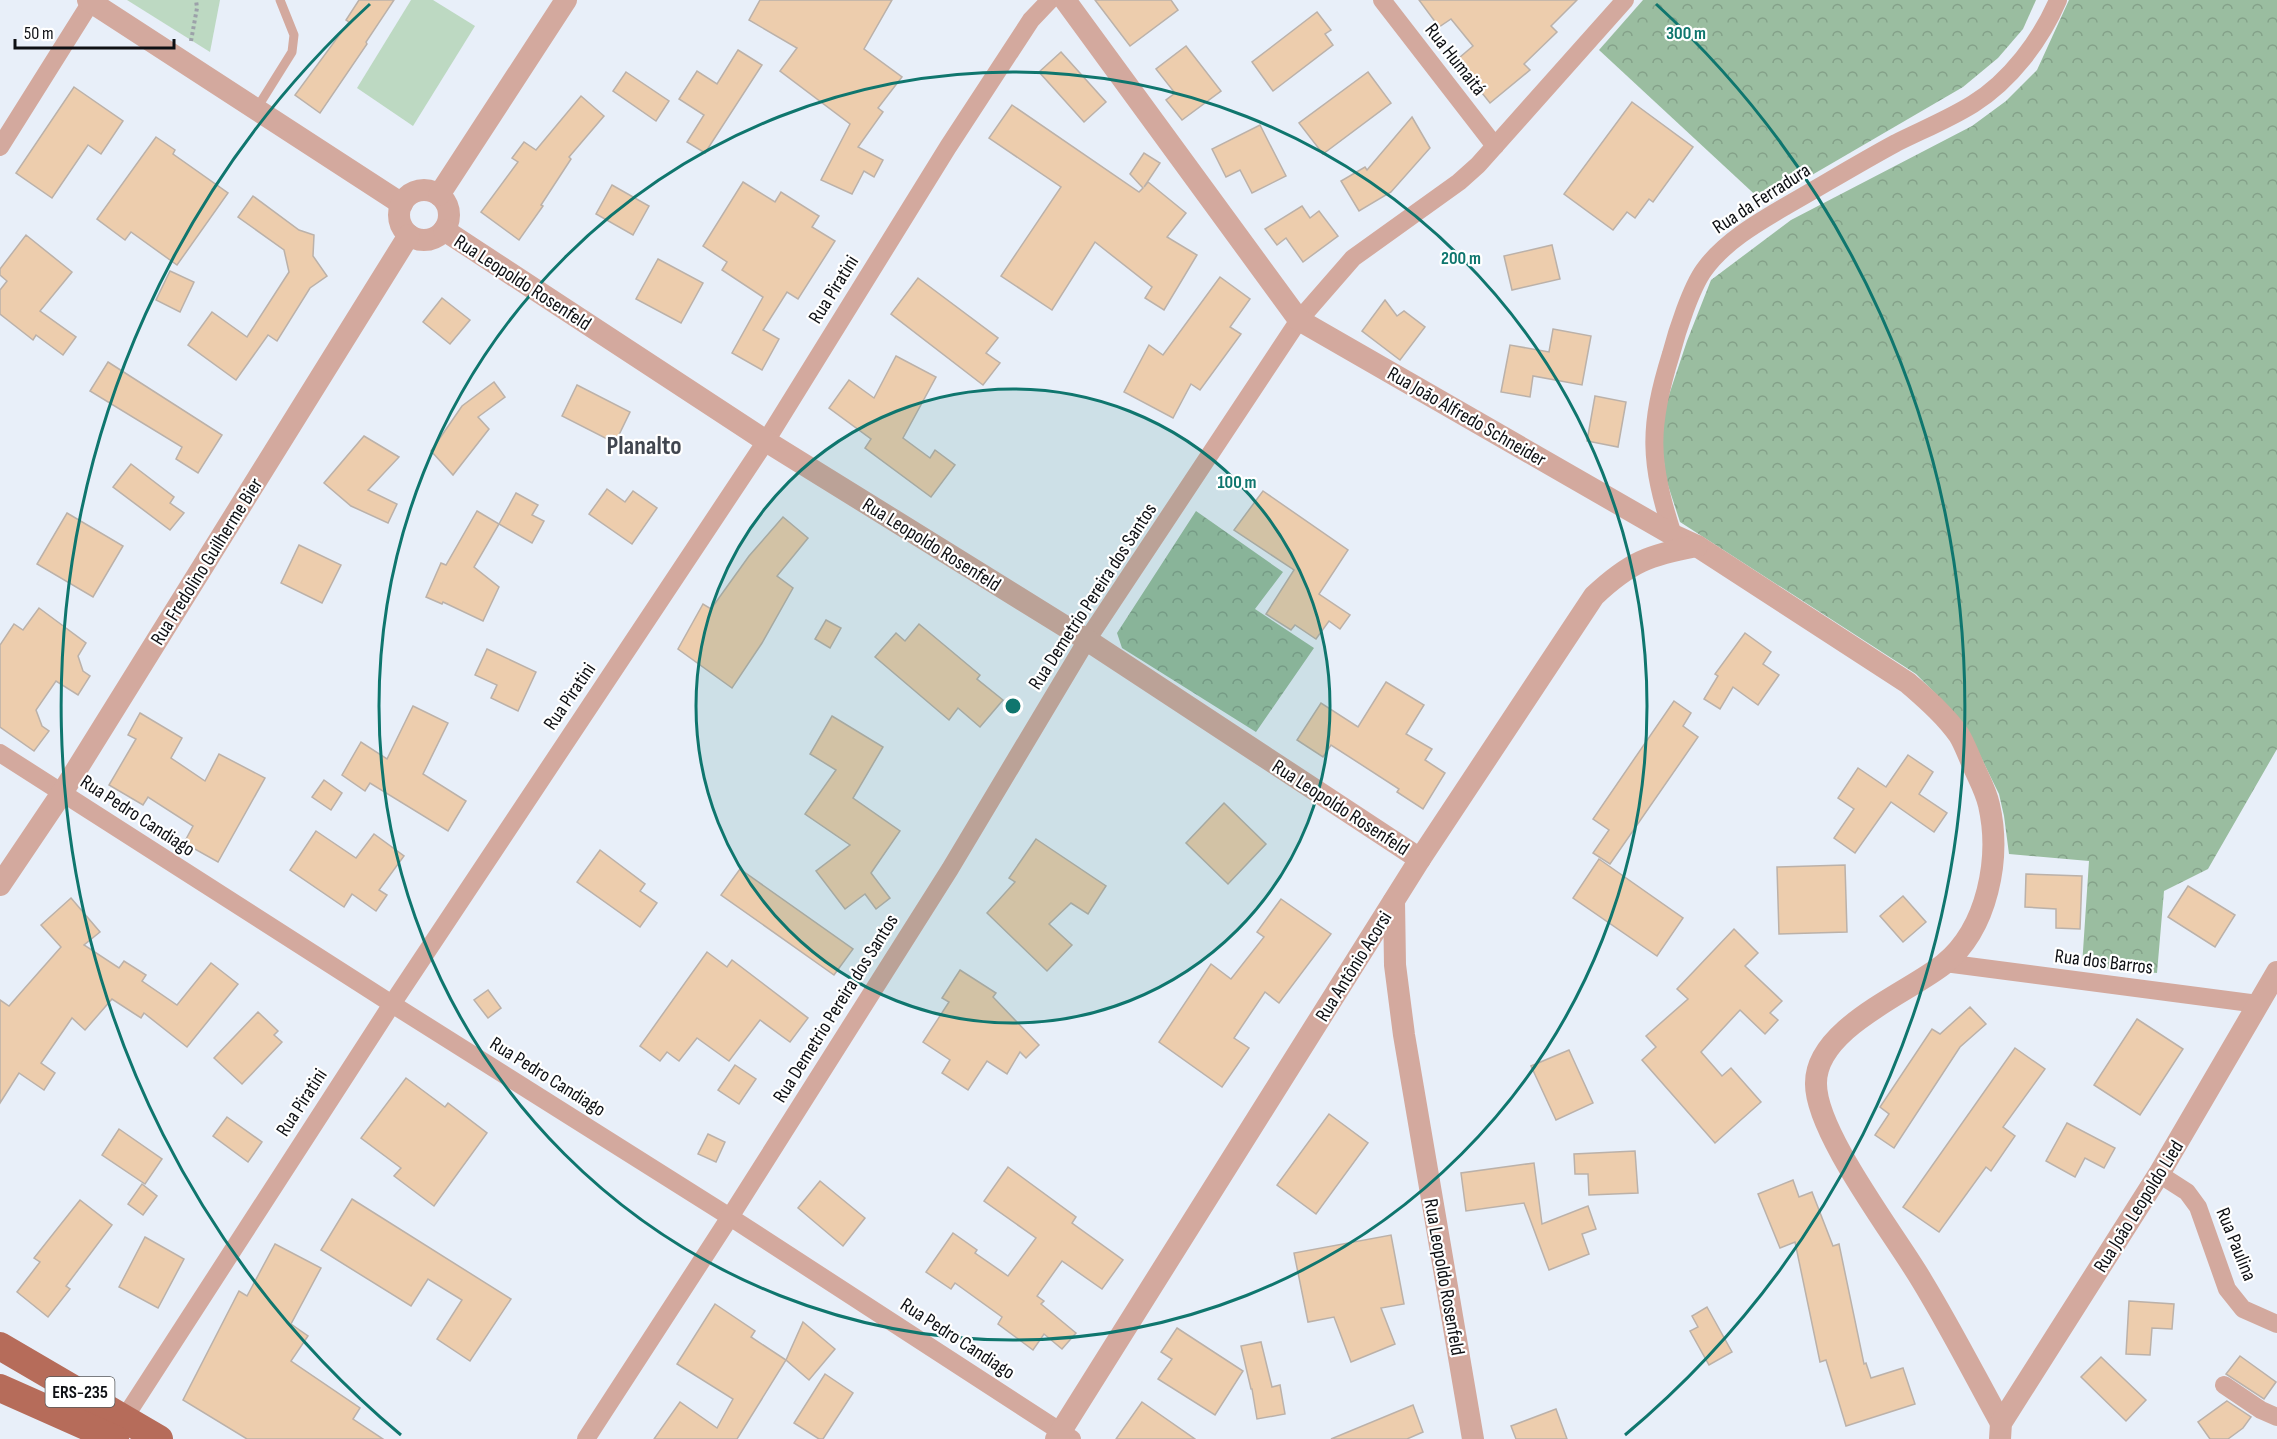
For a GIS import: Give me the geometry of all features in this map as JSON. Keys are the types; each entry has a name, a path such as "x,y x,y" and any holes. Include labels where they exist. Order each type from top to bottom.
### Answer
{"main road":[{"name":"ERS-235","path":"0,1346 115,1433"},
{"name":"ERS-235","path":"0,1388 115,1433 159,1439"}],"street":[{"path":"439,195 566,0"},
{"name":"Rua Piratini","path":"115,1433 392,1004 766,441 948,147 1031,20 1050,0"},
{"name":"Rua João Alfredo Schneider","path":"1065,0 1299,320 1673,535 1697,546 1908,683 1935,706 1959,735 1989,804 1993,837 1987,893 1979,917 1963,943 1945,963 1856,1021 1834,1041 1818,1067 1815,1082 1817,1098 1842,1154 1922,1280 2001,1431"},
{"name":"Rua Humaitá","path":"1382,0 1495,146"},
{"name":"Rua Demetrio Pereira dos Santos","path":"586,1439 730,1217 950,869 1087,640 1299,320 1353,258 1459,182 1495,146 1625,0"},
{"name":"Rua da Ferradura","path":"1673,535 1655,471 1653,446 1655,413 1677,333 1703,271 1725,246 1777,211 1825,182 1974,104 2007,75 2032,48 2058,0"},
{"path":"0,147 90,1 402,204"},
{"path":"431,191 439,195 448,207 448,223 444,230 438,236 423,240 409,235 400,220 402,204 414,192 431,191"},
{"name":"Rua Leopoldo Rosenfeld","path":"444,230 766,441 1087,640 1420,859"},
{"name":"Rua Fredolino Guilherme Bier","path":"0,885 62,793 409,235"},
{"name":"Rua Antônio Acorsi","path":"1063,1437 1420,859 1594,596 1616,575 1635,564 1659,553 1697,546"},
{"name":"Rua Pedro Candiago","path":"0,753 730,1217 1063,1437"},
{"name":"Rua Leopoldo Rosenfeld","path":"1394,901 1395,964 1404,1035 1473,1439"},
{"name":"Rua dos Barros","path":"1945,963 2258,1004"},
{"name":"Rua João Leopoldo Lied","path":"2001,1431 2159,1174 2277,972"},
{"name":"Rua Paulina","path":"2159,1174 2187,1192 2198,1207 2227,1289 2243,1309 2277,1324"},
{"path":"2224,1385 2261,1410 2277,1417"}],"lane":[{"path":"256,108 292,52 294,34 280,0"}],"path":[{"path":"184,62 193,36 196,0"}],"green space":[{"path":"127,0 220,0 210,52"},
{"path":"411,0 433,0 475,26 413,126 357,88"},
{"path":"1643,0 2036,0 2023,29 1998,58 1963,87 1764,203 1599,50"},
{"path":"2069,0 2277,0 2277,749 2208,869 2164,891 2157,973 2082,966 2089,861 2009,854 1999,794 1973,741 1949,707 1916,674 1680,522 1666,479 1661,437 1667,401 1711,280 1791,220 1972,126 2006,101 2037,70"},
{"path":"1196,511 1283,572 1255,609 1314,648 1256,732 1122,648 1117,633"}],"building":[{"path":"359,0 394,0 320,113 295,95 349,22 346,20"},
{"path":"760,0 892,0 864,49 902,77 878,108 883,112 858,147 883,160 874,177 864,171 852,194 821,180 850,124 780,71 797,48 749,20"},
{"path":"1095,0 1171,0 1178,10 1130,46"},
{"path":"1419,0 1577,0 1551,26 1557,32 1524,64 1530,70 1490,103 1458,63 1459,58 1473,46 1451,19 1439,27"},
{"path":"1317,12 1331,30 1325,34 1333,45 1273,91 1252,62"},
{"path":"1186,46 1221,91 1182,120 1166,100 1175,93 1156,69"},
{"path":"738,50 762,65 705,153 687,142 704,115 679,99 697,71 717,84"},
{"path":"1061,52 1106,102 1084,122 1039,72"},
{"path":"626,72 669,101 656,121 613,91"},
{"path":"1368,72 1391,103 1323,154 1299,123"},
{"path":"74,87 123,121 101,154 88,145 52,198 16,173"},
{"path":"581,96 604,116 569,157 571,159 541,205 543,206 519,240 481,212 518,162 512,158 524,142 536,150"},
{"path":"1632,102 1693,147 1653,202 1649,199 1635,218 1627,212 1613,230 1564,194"},
{"path":"1012,105 1139,192 1143,188 1130,174 1144,153 1160,163 1144,187 1148,182 1186,213 1167,237 1197,255 1164,310 1145,298 1152,287 1095,242 1052,310 1001,276 1061,187 989,138"},
{"path":"1412,117 1430,148 1391,192 1359,211 1341,181 1365,167 1367,170"},
{"path":"1260,125 1286,176 1252,193 1240,170 1226,177 1212,149"},
{"path":"156,137 175,150 173,154 228,193 177,265 131,232 125,240 97,219"},
{"path":"743,182 775,202 781,192 819,216 812,227 835,241 798,299 787,292 763,330 779,339 762,370 732,353 763,297 722,270 727,262 703,246"},
{"path":"612,185 649,206 633,235 596,214"},
{"path":"253,196 299,230 314,235 313,256 327,276 310,288 277,341 268,335 236,380 188,345 212,312 247,337 289,272 284,250 238,217"},
{"path":"1302,206 1310,218 1319,211 1338,236 1303,262 1286,238 1277,245 1265,229"},
{"path":"26,235 72,272 40,311 76,337 63,355 36,335 33,340 0,314 0,290 7,281 0,275 0,269"},
{"path":"1552,245 1560,279 1512,290 1504,256"},
{"path":"658,259 703,283 681,323 636,299"},
{"path":"170,271 194,282 180,312 156,300"},
{"path":"1220,277 1250,299 1230,327 1241,334 1200,390 1191,384 1173,418 1124,392 1149,345 1163,355"},
{"path":"918,278 998,338 986,353 1000,363 983,385 891,314"},
{"path":"442,298 470,320 450,344 423,322"},
{"path":"1385,300 1397,316 1404,311 1425,327 1400,360 1362,331"},
{"path":"1553,329 1591,336 1582,385 1533,376 1530,397 1501,392 1510,345 1549,352"},
{"path":"896,356 936,377 903,438 930,458 935,450 955,465 931,497 865,448 871,439 829,408 849,380 874,398"},
{"path":"108,362 222,435 198,473 176,459 182,447 90,391"},
{"path":"494,382 505,397 478,417 489,429 453,475 431,451 462,406"},
{"path":"577,385 630,412 615,443 562,416"},
{"path":"1595,396 1626,402 1618,447 1587,441"},
{"path":"364,436 399,457 368,490 397,504 388,523 351,506 324,483"},
{"path":"131,464 174,497 170,503 184,513 170,530 113,487"},
{"path":"607,489 625,502 633,491 657,508 632,544 589,514"},
{"path":"1263,491 1348,550 1319,594 1350,615 1340,629 1329,621 1316,639 1295,625 1291,630 1266,614 1294,570 1234,530"},
{"path":"516,493 538,505 532,515 544,521 532,543 499,524"},
{"path":"477,511 499,524 474,567 499,587 483,621 443,602 442,604 426,597 441,563 446,565"},
{"path":"67,513 123,546 93,597 37,564"},
{"path":"783,517 808,538 777,576 793,588 762,643 732,688 678,649 703,604 711,609 749,556"},
{"path":"299,545 341,565 322,603 281,583"},
{"path":"39,608 86,643 78,656 83,671 90,676 78,695 56,681 36,710 42,726 49,731 34,751 0,727 0,645 14,624 23,630"},
{"path":"826,620 841,628 830,648 815,639"},
{"path":"919,624 980,675 977,679 1003,700 980,727 958,708 949,720 875,657 896,633 905,641"},
{"path":"1745,633 1771,652 1763,664 1779,675 1758,705 1733,687 1720,709 1704,699 1718,676 1715,674"},
{"path":"487,649 536,672 518,711 491,698 497,685 475,675"},
{"path":"1386,682 1424,705 1406,734 1432,749 1425,760 1445,773 1423,809 1397,792 1399,789 1331,745 1323,757 1297,740 1321,703 1358,727"},
{"path":"1674,701 1691,713 1683,726 1698,737 1610,864 1593,853 1609,830 1593,819"},
{"path":"413,706 448,723 423,774 466,801 448,831 370,783 365,791 342,775 361,742 387,759"},
{"path":"140,713 182,738 171,758 205,781 219,754 265,778 218,862 184,843 193,826 148,797 143,805 109,785 136,739 128,735"},
{"path":"832,716 883,747 853,798 900,831 871,873 890,898 876,909 865,894 845,909 816,871 850,845 805,814 836,770 810,754"},
{"path":"1908,755 1933,772 1919,794 1947,813 1934,832 1891,802 1855,853 1834,838 1854,809 1838,798 1858,768 1886,787"},
{"path":"324,780 342,793 331,810 312,797"},
{"path":"1224,803 1266,844 1228,884 1186,843"},
{"path":"316,831 356,858 374,834 404,856 379,890 387,895 376,911 352,894 344,907 290,870"},
{"path":"1036,839 1106,886 1088,914 1071,903 1049,924 1072,945 1047,971 987,913 1015,882 1009,878"},
{"path":"600,850 645,884 640,891 657,903 640,927 577,882"},
{"path":"1599,859 1683,918 1657,956 1573,898"},
{"path":"1845,865 1847,932 1779,934 1777,867"},
{"path":"740,869 853,949 834,975 721,895"},
{"path":"2026,874 2082,876 2080,929 2056,928 2056,909 2025,907"},
{"path":"2188,886 2235,915 2215,947 2168,917"},
{"path":"1903,896 1926,922 1903,942 1880,916"},
{"path":"71,898 100,932 84,945 119,968 124,961 146,975 142,981 177,1005 211,963 238,984 187,1047 144,1013 141,1018 112,999 85,1030 72,1018 41,1063 55,1073 44,1090 19,1073 0,1103 0,1000 9,1006 61,947 41,925"},
{"path":"1281,899 1331,934 1279,1003 1265,992 1234,1038 1249,1048 1222,1087 1159,1042 1211,964 1231,979 1264,937 1257,932"},
{"path":"1734,929 1758,953 1745,966 1782,1001 1770,1013 1778,1020 1765,1034 1740,1010 1701,1052 1722,1076 1731,1068 1761,1102 1715,1143 1642,1060 1656,1047 1646,1036 1688,999 1677,989"},
{"path":"707,952 727,967 732,960 808,1018 790,1042 760,1020 729,1061 697,1038 679,1061 667,1052 660,1061 640,1046"},
{"path":"960,970 996,993 993,997 1039,1045 1026,1058 1020,1052 1007,1074 987,1061 968,1090 942,1073 950,1060 923,1042 949,1002 942,998"},
{"path":"488,990 501,1008 488,1018 474,1000"},
{"path":"1970,1007 1986,1024 1960,1047 1894,1148 1875,1135 1889,1114 1880,1107 1932,1029 1940,1034"},
{"path":"258,1012 278,1031 274,1035 282,1042 242,1084 214,1058"},
{"path":"2137,1019 2183,1049 2140,1115 2094,1085"},
{"path":"2015,1048 2045,1069 2003,1127 2015,1136 1991,1171 1986,1167 1939,1232 1903,1207"},
{"path":"1569,1050 1593,1103 1556,1120 1531,1066"},
{"path":"735,1065 756,1079 739,1104 718,1090"},
{"path":"406,1078 445,1107 448,1103 487,1133 434,1206 394,1176 401,1168 361,1138"},
{"path":"1329,1114 1368,1143 1316,1214 1277,1185"},
{"path":"227,1117 262,1142 248,1162 213,1136"},
{"path":"2067,1123 2115,1148 2104,1168 2085,1158 2075,1177 2046,1161"},
{"path":"119,1129 162,1159 145,1184 102,1155"},
{"path":"708,1134 725,1142 716,1162 698,1154"},
{"path":"1635,1151 1638,1193 1589,1195 1588,1174 1575,1174 1574,1154"},
{"path":"1534,1163 1542,1224 1588,1206 1596,1229 1582,1234 1589,1254 1549,1270 1524,1203 1466,1211 1461,1173"},
{"path":"1008,1167 1076,1217 1072,1223 1123,1260 1102,1289 1062,1261 1037,1296 1044,1301 1041,1304 1076,1333 1062,1349 1044,1334 1033,1350 998,1324 1002,1317 955,1283 951,1289 926,1272 953,1233 977,1250 975,1253 1008,1276 1036,1238 984,1201"},
{"path":"1793,1180 1799,1197 1812,1192 1833,1246 1839,1244 1864,1364 1866,1363 1871,1378 1903,1368 1915,1404 1846,1426 1826,1360 1820,1362 1795,1242 1780,1248 1758,1194"},
{"path":"820,1181 865,1218 843,1246 798,1208"},
{"path":"142,1184 157,1196 143,1215 128,1204"},
{"path":"352,1199 511,1299 470,1361 437,1339 462,1300 428,1279 411,1306 321,1250"},
{"path":"80,1200 112,1225 66,1286 70,1289 48,1317 17,1292 40,1262 34,1258"},
{"path":"1391,1235 1404,1304 1381,1308 1395,1344 1351,1362 1334,1317 1308,1322 1294,1253"},
{"path":"145,1237 184,1259 158,1308 119,1287"},
{"path":"275,1244 321,1268 291,1324 308,1336 291,1361 360,1408 353,1419 383,1439 247,1439 183,1400 239,1291 247,1296"},
{"path":"2129,1301 2174,1304 2172,1329 2152,1328 2150,1355 2126,1354"},
{"path":"715,1304 755,1331 751,1337 786,1360 737,1439 654,1439 680,1402 717,1428 733,1399 677,1364"},
{"path":"1707,1307 1732,1352 1709,1365 1690,1331 1698,1327 1692,1316"},
{"path":"803,1322 835,1349 809,1380 786,1360"},
{"path":"1177,1328 1243,1371 1215,1415 1158,1379 1172,1359 1161,1352"},
{"path":"1261,1342 1272,1387 1280,1385 1285,1414 1257,1419 1241,1346"},
{"path":"2240,1356 2276,1382 2264,1399 2226,1374"},
{"path":"2101,1357 2146,1400 2126,1421 2081,1377"},
{"path":"825,1374 853,1393 823,1439 819,1439 794,1423"},
{"path":"2227,1401 2251,1417 2243,1428 2228,1439 2210,1439 2198,1422"},
{"path":"1142,1402 1195,1439 1116,1439"},
{"path":"1413,1405 1423,1432 1407,1439 1331,1439"},
{"path":"1556,1409 1567,1439 1516,1439 1511,1426"}],"district":[{"name":"Planalto","path":"644,445"}]}
